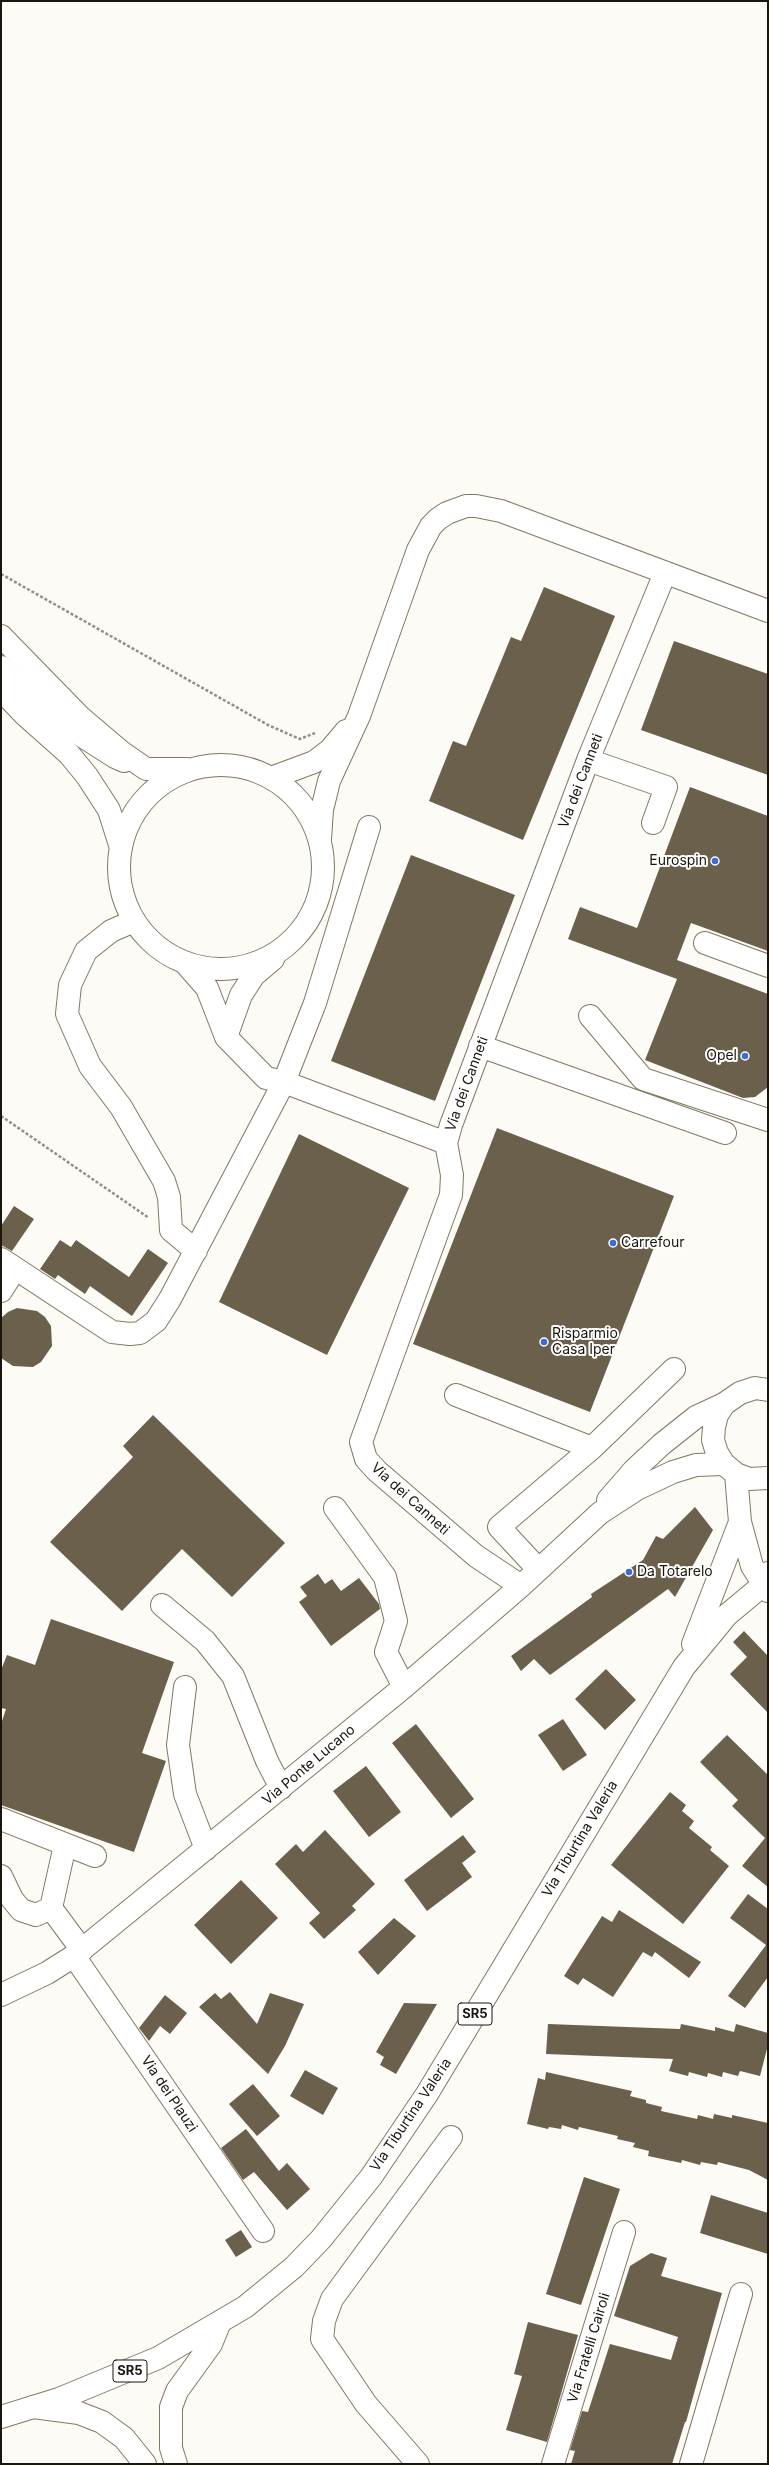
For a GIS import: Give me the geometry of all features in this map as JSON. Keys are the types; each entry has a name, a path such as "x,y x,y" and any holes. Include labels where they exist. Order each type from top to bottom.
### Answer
{"street":[{"path":"226,1037 242,995 254,976 306,925 319,898 324,869 320,839 322,810 329,781 359,716 418,550 438,518 455,509 476,506 501,511 768,611"},
{"name":"Via dei Canneti","path":"521,1586 459,1542 377,1471 366,1459 362,1450 361,1442 365,1427 451,1195 452,1175 446,1144 451,1125 588,760 665,573"},
{"path":"6,642 80,717 120,751 146,769"},
{"path":"1,668 36,702 72,729 115,757 146,769 235,766 253,770 271,778 284,787 303,806 314,824 320,839"},
{"path":"1,690 24,714 69,754 87,776 109,810 121,848"},
{"path":"271,778 314,762 330,750 359,716"},
{"path":"588,760 666,787 653,823"},
{"path":"196,768 178,775 162,785 147,798 135,813 126,830 121,848 119,867 121,886 126,904 134,921 159,949 186,964 212,970 231,969 260,962 285,947"},
{"path":"1,1291 8,1264 112,1332 130,1334 140,1333 148,1330 162,1314 284,1082 315,1003 370,827"},
{"path":"134,921 111,931 93,944 82,958 70,985 67,1014 90,1066 121,1108 164,1181 169,1196 169,1224 174,1235 196,1251"},
{"path":"705,943 768,966"},
{"path":"186,964 207,988 226,1037 266,1078 284,1082 446,1144"},
{"path":"590,1016 643,1079 768,1120"},
{"path":"480,1046 725,1133"},
{"path":"538,1569 499,1527 592,1448 674,1369"},
{"name":"Via Tiburtina Valeria","path":"684,1667 740,1522 730,1469 717,1453 714,1440 714,1427 717,1415 732,1398 768,1373"},
{"path":"732,1398 755,1388 768,1390"},
{"path":"456,1395 592,1448"},
{"name":"Via Ponte Lucano","path":"600,1513 621,1484 662,1444 696,1417 732,1398"},
{"name":"Via Ponte Lucano","path":"1,1995 47,1973 78,1953 404,1687 521,1586 600,1513 637,1489 666,1474 696,1465 730,1469"},
{"path":"730,1469 749,1479 768,1478"},
{"path":"335,1508 385,1577 396,1621 386,1652 404,1687"},
{"path":"740,1522 749,1557 766,1583"},
{"name":"Via Tiburtina Valeria","path":"1,2417 33,2407 135,2369 245,2307 304,2257 339,2218 375,2170 437,2078 684,1667 727,1615 766,1583"},
{"path":"162,1606 205,1641 233,1676 267,1761 281,1788"},
{"path":"185,1687 178,1745 185,1794 206,1849"},
{"path":"1,1819 95,1856"},
{"path":"1,1876 12,1899 21,1910 36,1915 51,1908 65,1844"},
{"name":"Via dei Plauzi","path":"51,1908 78,1953 263,2231"},
{"path":"418,2464 366,2404 322,2339 324,2321 332,2299 451,2137"},
{"name":"Via Fratelli Cairoli","path":"553,2464 624,2232"},
{"path":"691,2464 741,2294"},
{"path":"176,2464 171,2448 171,2407 177,2390 211,2344 220,2322"},
{"path":"33,2407 80,2413 102,2422 124,2438 145,2464"}],"path":[{"path":"1,574 268,725 300,739 318,732"},
{"path":"1,1116 174,1235"}],"building":[{"path":"544,587 615,616 523,840 429,801 453,741 466,746 511,637 521,641"},
{"path":"674,641 768,674 768,775 641,730"},
{"path":"690,787 768,816 768,951 691,923 677,960 768,994 768,1087 755,1097 743,1098 645,1060 677,979 568,939 580,907 637,928"},
{"path":"411,855 515,895 435,1101 331,1061"},
{"path":"497,1128 674,1196 590,1412 413,1344"},
{"path":"299,1134 409,1188 327,1355 219,1302"},
{"path":"14,1206 34,1219 12,1251 1,1245 1,1226"},
{"path":"60,1240 71,1247 76,1240 129,1277 148,1249 168,1263 132,1316 90,1286 85,1294 58,1275 55,1279 40,1269"},
{"path":"17,1308 37,1311 45,1317 51,1326 52,1346 41,1362 33,1367 13,1366 1,1358 1,1318 8,1312"},
{"path":"153,1415 285,1543 232,1597 182,1549 122,1611 50,1542 133,1457 123,1446"},
{"path":"695,1507 713,1530 675,1597 668,1589 550,1675 534,1659 521,1671 511,1656 592,1597 591,1594 643,1560 656,1536 663,1539"},
{"path":"318,1574 325,1584 332,1579 341,1591 359,1578 379,1604 380,1609 331,1646 299,1602 307,1596 300,1587"},
{"path":"51,1619 174,1662 142,1753 166,1761 134,1852 1,1805 1,1724 6,1709 1,1708 1,1670 7,1655 35,1665"},
{"path":"744,1631 768,1656 768,1713 730,1674 747,1657 733,1642"},
{"path":"606,1669 636,1700 605,1730 575,1699"},
{"path":"563,1719 587,1755 563,1771 538,1735"},
{"path":"416,1724 474,1799 451,1818 392,1743"},
{"path":"727,1735 768,1775 768,1887 742,1866 765,1838 732,1806 738,1800 700,1762"},
{"path":"366,1766 401,1812 369,1837 333,1791"},
{"path":"670,1792 686,1805 682,1811 694,1821 689,1828 712,1847 710,1850 729,1866 683,1924 611,1865"},
{"path":"325,1830 375,1884 352,1906 356,1910 324,1939 309,1923 320,1913 275,1864 296,1844 303,1852"},
{"path":"463,1835 476,1852 462,1863 472,1877 427,1911 404,1880"},
{"path":"241,1880 278,1918 231,1964 194,1925"},
{"path":"748,1894 768,1909 768,1977 745,2008 728,1996 766,1945 730,1918"},
{"path":"619,1910 701,1962 689,1978 655,1952 652,1957 643,1952 613,1997 583,1978 578,1985 564,1976 602,1916 612,1922"},
{"path":"394,1918 416,1936 378,1975 358,1952"},
{"path":"230,1992 257,2024 270,1993 304,2004 285,2046 268,2074 199,2007 215,1993 221,1999"},
{"path":"165,1995 187,2013 170,2034 160,2026 149,2041 139,2028"},
{"path":"404,2003 437,2004 396,2074 380,2065 384,2057 376,2052"},
{"path":"548,2024 680,2029 681,2024 715,2031 715,2027 734,2032 736,2024 768,2033 768,2045 760,2076 740,2071 738,2076 723,2072 722,2077 708,2073 707,2077 689,2072 688,2076 669,2071 673,2059 546,2054"},
{"path":"305,2070 338,2088 323,2115 290,2096"},
{"path":"546,2072 632,2091 630,2096 646,2100 646,2103 662,2107 661,2111 697,2119 698,2115 713,2119 714,2114 732,2118 732,2115 768,2123 768,2180 749,2170 718,2162 717,2165 701,2162 700,2165 682,2160 681,2163 648,2156 649,2151 633,2147 635,2143 617,2139 618,2136 579,2127 578,2130 562,2125 561,2129 549,2127 548,2129 527,2124 538,2078 545,2080"},
{"path":"253,2084 280,2116 257,2136 229,2104"},
{"path":"246,2129 279,2171 287,2163 310,2189 287,2210 254,2172 243,2180 221,2148"},
{"path":"584,2177 620,2189 581,2305 546,2294"},
{"path":"711,2195 768,2213 768,2254 700,2233"},
{"path":"241,2230 252,2247 236,2257 225,2240"},
{"path":"651,2253 667,2258 661,2276 722,2293 686,2422 672,2464 571,2464 575,2451 570,2450 582,2411 588,2412 610,2344 671,2360 678,2337 614,2316 630,2266"},
{"path":"528,2322 578,2335 547,2442 506,2430 522,2376 514,2374"}],"place":[{"name":"Eurospin","path":"715,861"},
{"name":"Opel","path":"745,1056"},
{"name":"Carrefour","path":"613,1243"},
{"name":"Risparmio Casa Iper","path":"544,1342"},
{"name":"Da Totarelo","path":"629,1572"}]}
